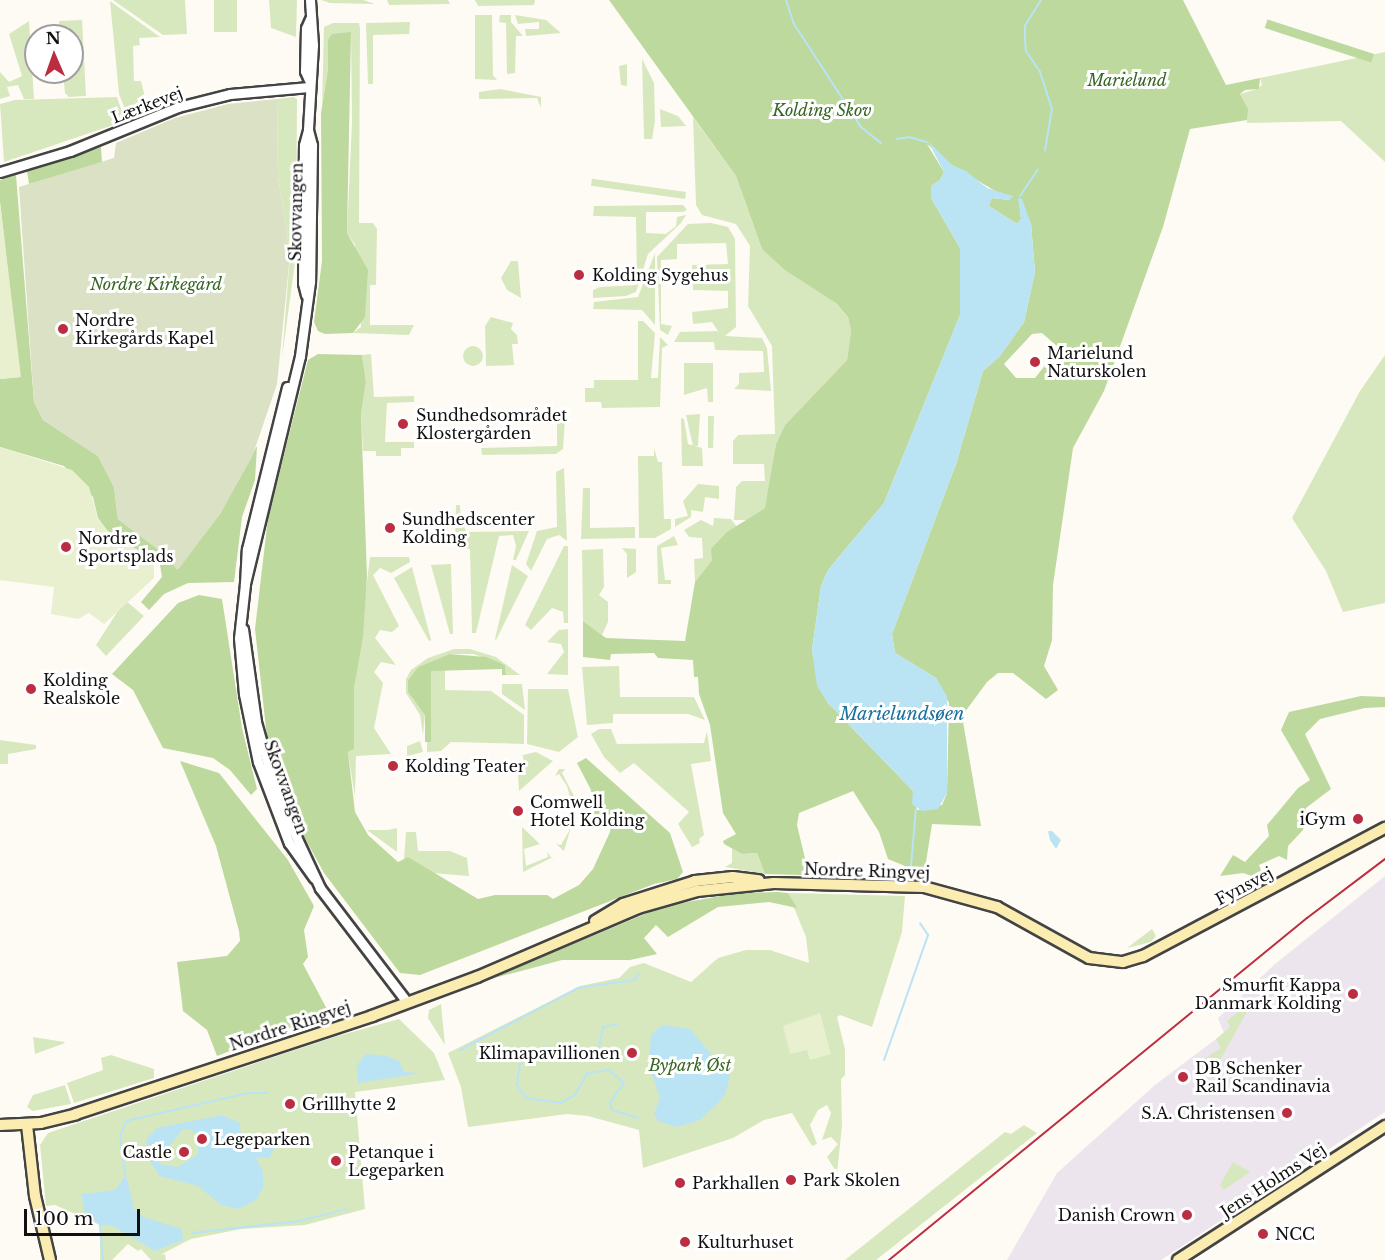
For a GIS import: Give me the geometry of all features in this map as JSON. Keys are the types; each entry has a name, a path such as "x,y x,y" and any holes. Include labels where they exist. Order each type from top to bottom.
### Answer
{"main road":[{"name":"Fynsvej","path":"1123,962 1164,945 1381,830 1385,821"},
{"name":"Nordre Ringvej","path":"0,1125 27,1125 76,1114 406,1002 477,977 582,930 623,904 695,881 733,877 774,883 901,885 948,891 997,907 1081,955 1123,962"},
{"path":"27,1125 35,1196 50,1260"},
{"name":"Jens Holms Vej","path":"1178,1260 1385,1126"}],"street":[{"name":"Skovvangen","path":"310,0 310,19 306,28 305,70 309,83 308,130 304,145 303,283 306,295 299,348 245,584 243,628 239,638 244,694 258,762 289,843 406,1002"},
{"name":"Lærkevej","path":"0,172 70,151 178,107 230,94 309,83"}],"shaded area":[{"path":"1385,876 1385,1112 1161,1260 1007,1260 1057,1173 1155,1085 1224,1033 1218,1018 1275,964"}],"green space":[{"path":"113,0 185,0 187,34 163,35"},
{"path":"214,0 237,0 237,32 214,32"},
{"path":"269,0 297,0 296,37 271,28"},
{"path":"321,0 363,0 375,4 330,3"},
{"path":"387,0 448,0 450,4 389,5"},
{"path":"475,0 535,0 534,5 478,6"},
{"name":"Kolding Skov","path":"609,0 1183,0 1226,85 1260,78 1259,89 1245,90 1240,94 1248,109 1247,120 1190,129 1163,227 1104,391 1073,448 1053,585 1052,640 1044,666 1058,690 1046,699 1013,673 998,673 987,682 962,716 981,826 932,824 924,875 906,873 905,866 888,859 879,832 853,791 799,813 797,825 808,871 802,875 765,874 757,853 742,854 724,844 723,841 736,834 723,813 710,725 699,694 698,677 694,677 693,660 658,658 654,653 611,654 610,660 583,657 583,621 606,638 685,641 695,582 712,560 711,549 727,532 765,508 776,444 785,425 847,360 851,331 848,317 836,303 785,270 762,249 736,176","holes":["927,144 952,165 1010,200 991,198 989,206 1017,224 1021,219 1019,198 1031,224 1035,272 1024,322 999,357 983,371 956,464 892,634 895,653 936,678 949,703 947,793 942,805 917,810 913,791 828,703 818,686 812,650 821,586 828,570 884,503 960,315 960,248 931,198 931,186 940,180 944,172","1042,333 1059,348 1035,378 1016,378 1004,364 1032,334"]},
{"path":"110,1 160,37 139,38 140,45 133,46 134,81 141,81 148,110 129,119 119,94"},
{"path":"475,15 492,15 493,75 497,80 475,79"},
{"path":"500,15 511,15 511,22 523,36 516,36 515,73 507,74 506,23 499,22"},
{"path":"515,15 546,20 561,33 526,36 525,29 539,29 539,22 518,24"},
{"path":"1267,19 1374,54 1371,63 1265,28"},
{"path":"82,20 82,24 59,24 59,21"},
{"path":"410,22 409,37 409,34 373,35 373,84 368,84 366,23"},
{"path":"333,23 359,23 360,28 359,223 373,223 377,229 376,285 370,285 370,325 414,325 409,335 353,333 361,327 355,245 347,233 352,121 351,32 328,40 328,69 322,106 324,27"},
{"path":"24,24 24,84 33,84 34,99 24,99 18,85 7,87 10,96 0,99 0,72 9,82 22,76 9,34"},
{"path":"351,32 347,233 368,270 365,317 353,333 325,334 318,331 314,322 322,261 321,113 328,69 328,40 332,34"},
{"path":"1385,52 1385,162 1341,121 1247,123 1247,108 1240,94 1257,89 1262,85 1260,78"},
{"path":"84,58 86,96 69,97 65,93 64,84 84,84"},
{"path":"642,59 654,83 655,121 652,139 644,139"},
{"path":"627,64 627,86 621,85 619,66"},
{"path":"500,89 541,97 541,108 537,98 479,99 479,92"},
{"path":"117,97 125,121 4,162 0,104 15,100"},
{"path":"293,97 297,99 296,255 282,358 290,255 278,177 277,99"},
{"name":"Nordre Kirkegård","path":"277,99 278,177 290,255 277,384 252,457 220,514 178,570 159,550 118,519 114,487 98,456 43,420 34,402 19,187 114,158 116,143 175,118 228,104"},
{"path":"660,109 678,116 686,126 661,127"},
{"path":"693,117 736,176 762,249 836,303 848,317 851,331 847,360 785,425 776,444 770,495 765,508 751,520 734,520 736,487 742,481 765,481 764,464 733,464 733,441 738,435 775,434 772,346 748,306 750,246 736,224 702,215 696,205"},
{"path":"101,147 102,163 29,184 27,171"},
{"path":"16,175 34,402 43,420 98,456 114,487 118,519 159,550 154,560 109,533 98,518 93,497 64,466 0,447 0,379 20,377 0,202 0,180"},
{"path":"592,179 686,192 685,199 591,186"},
{"path":"0,202 21,377 0,379"},
{"path":"683,205 687,210 683,212 646,212 646,233 666,234 676,226 677,217 686,215 681,223 648,254 636,292 626,296 593,298 593,290 600,287 637,285 636,217 593,216 594,206"},
{"path":"711,223 728,227 735,239 736,327 725,336 762,338 767,348 771,391 734,389 739,384 739,373 764,372 763,351 715,350 714,342 674,342 680,332 718,331 712,322 693,324 692,312 728,308 728,291 693,290 692,265 728,264 726,243 677,244 677,259 661,260 661,324 672,326 668,335 660,330 657,257 688,224"},
{"path":"655,253 655,325 642,310 593,309 594,302 638,297"},
{"path":"511,261 518,261 521,298 507,290 501,278"},
{"path":"491,317 513,323 511,329 517,335 518,344 512,344 514,365 486,366 485,326"},
{"path":"638,321 643,321 655,333 651,378 658,378 660,337 668,345 662,348 660,407 602,408 601,402 585,402 585,388 594,388 594,380 638,380"},
{"path":"473,346 480,349 483,356 480,363 473,366 466,363 463,356 466,349"},
{"path":"318,354 362,355 366,382 361,414 367,576 363,637 354,688 354,749 348,752 355,812 368,835 398,862 408,857 478,899 495,895 547,895 553,899 579,885 593,869 610,832 612,821 593,819 591,790 577,763 586,758 670,833 683,872 677,879 654,884 420,975 400,973 324,873 295,820 267,737 255,629 268,518 308,360"},
{"path":"371,354 374,397 414,396 414,402 387,403 385,442 414,442 414,448 401,448 401,456 376,456 376,451 363,451 361,414 366,382 362,355"},
{"path":"1385,355 1385,603 1343,612 1326,571 1292,518 1360,391"},
{"path":"684,363 713,363 713,402 708,402 707,388 684,395"},
{"path":"700,414 698,446 693,446 686,415"},
{"path":"557,415 565,415 565,419 563,449 556,454 482,455 481,448 557,446"},
{"path":"708,416 714,416 713,448 708,448"},
{"path":"681,418 684,419 688,444 702,448 703,466 682,466"},
{"path":"257,446 255,480 242,517 234,582 188,583 164,594 149,610 141,602 162,577 159,559 163,553 177,569 220,514"},
{"name":"Nordre Sportsplads","path":"0,447 72,470 89,487 98,518 109,533 154,560 154,578 104,624 89,613 78,619 51,614 54,587 0,580"},
{"path":"654,448 658,462 662,462 664,519 671,519 671,529 655,538 639,538 638,456 654,456"},
{"path":"564,468 567,541 559,535 547,539 531,571 526,564 537,531 557,527 556,472"},
{"path":"698,484 719,486 719,499 705,497 703,512 691,510 691,517 675,527 675,519 688,516 683,501"},
{"path":"583,488 590,488 590,528 635,527 635,538 581,539"},
{"path":"456,505 460,505 461,522 467,532 529,531 516,560 513,560 516,546 513,535 499,536 476,633 472,633 470,549 455,547"},
{"path":"714,518 731,519 737,527 712,549 712,560 695,582 694,559 703,558 702,538 689,537 684,530 701,520 713,526"},
{"path":"674,536 678,545 661,548 665,580 671,580 671,584 658,584 657,546"},
{"path":"564,546 568,546 568,623 564,623 563,612 552,608 531,630 525,625"},
{"path":"622,548 636,549 636,572 627,578 627,554"},
{"path":"603,549 604,587 599,595 608,602 608,622 602,635 583,621 582,550"},
{"path":"370,557 409,557 410,562 391,573 380,568 373,575 399,626 392,632 380,630 375,638 396,665 381,662 374,672 383,683 374,728 391,754 356,756 355,797 348,752 354,749 354,688"},
{"path":"451,564 453,634 450,634 431,565"},
{"path":"512,565 528,576 496,640 495,639"},
{"path":"412,567 431,640 429,641 394,578"},
{"path":"199,595 222,599 242,728 257,789 251,795 230,770 213,758 163,748 133,690 112,674 178,603"},
{"path":"125,600 144,616 106,656 96,645"},
{"path":"568,629 568,675 547,674 564,652 561,644 547,642 559,630"},
{"path":"454,649 470,649 496,657 520,675 506,675 505,665 473,654 449,654 418,667 408,680 412,698 425,714 423,735 420,715 406,693 406,679 411,670 428,658"},
{"path":"449,654 486,657 505,665 506,675 502,675 502,669 431,671 431,742 425,742 425,715 408,692 408,680 418,667"},
{"path":"619,666 620,697 694,697 705,720 688,714 613,714 613,723 587,725 582,667"},
{"path":"431,670 445,670 445,690 491,691 524,715 524,744 451,742 441,751 427,752 427,742 431,742"},
{"path":"502,684 522,684 525,710 502,694"},
{"path":"528,689 568,689 578,737 559,752 527,744"},
{"path":"1361,696 1385,697 1385,707 1365,708 1320,719 1305,734 1331,789 1306,808 1303,830 1288,846 1287,860 1279,856 1259,865 1262,873 1255,877 1243,873 1220,876 1233,855 1245,862 1269,836 1267,825 1298,788 1310,780 1281,730 1289,712"},
{"path":"599,729 611,729 617,744 704,743 707,731 711,761 691,764 704,835 699,839 700,843 692,847 678,824 689,812 634,763 620,773 604,757 591,734"},
{"path":"0,740 36,745 36,749 8,754 8,764 0,764"},
{"path":"420,741 423,752 407,756 407,746"},
{"path":"536,752 553,761 519,791 518,775 524,774 523,755"},
{"path":"180,761 219,773 288,860 314,906 304,930 308,957 303,964 329,1013 217,1056 207,1030 183,1011 177,962 227,956 240,941 239,931 216,846"},
{"path":"559,769 565,769 562,773 574,796 576,810 564,851 556,844 561,845 569,831 573,808 567,786 559,774 555,776"},
{"path":"522,827 540,844 524,849 526,866 548,857 547,852 554,861 551,858 523,872"},
{"path":"397,828 397,852 367,830 388,830"},
{"path":"406,832 416,832 418,851 450,851 467,858 469,876 432,873 404,859"},
{"path":"732,848 742,854 757,853 765,874 725,867 732,863"},
{"path":"738,893 788,893 797,908 769,902 718,907 668,937 656,925 644,938 657,954 630,960 562,960 487,980 664,906"},
{"name":"Bypark Øst","path":"788,893 905,896 902,932 872,1027 840,1015 837,1017 845,1049 845,1075 841,1079 842,1126 837,1173 827,1157 838,1144 831,1137 822,1140 831,1113 827,1105 818,1110 810,1125 817,1144 812,1146 792,1113 764,1120 733,1138 643,1168 639,1130 588,1116 567,1114 468,1127 461,1087 448,1053 580,986 619,978 630,967 644,963 691,982 718,958 746,950 770,950 809,963 806,937"},
{"path":"1152,929 1156,936 1151,942 1127,948"},
{"path":"1254,999 1210,1078 1199,1062 1221,1048 1216,1039 1230,1027 1227,1021"},
{"path":"441,1004 445,1045 428,1018 429,1010"},
{"path":"820,1013 831,1054 810,1060 807,1050 790,1054 783,1026"},
{"name":"Legeparken","path":"399,1019 434,1053 445,1080 355,1092 365,1209 305,1225 241,1229 191,1239 160,1255 165,1254 166,1260 151,1260 141,1249 138,1251 128,1244 112,1260 100,1260 100,1225 55,1205 46,1206 40,1145 48,1133 334,1037"},
{"path":"33,1037 64,1042 65,1043 35,1054"},
{"path":"111,1055 154,1069 154,1078 74,1103 67,1083 103,1070 101,1058"},
{"path":"65,1085 71,1104 33,1111 27,1107 33,1095"},
{"path":"1024,1125 1037,1133 876,1260 845,1260 1005,1132 1011,1134"},
{"path":"1233,1162 1250,1172 1224,1190 1220,1185"}],"water":[{"name":"Marielundsøen","path":"928,141 952,165 966,171 987,188 1013,196 1010,200 992,198 989,206 1017,224 1021,219 1018,198 1022,199 1031,224 1035,272 1024,322 999,357 983,371 956,464 892,634 895,653 936,678 947,696 947,793 938,809 922,811 912,804 913,791 828,703 817,686 812,650 821,586 828,570 884,503 960,315 960,248 931,198 931,186 940,180 944,172"},
{"path":"1048,831 1052,831 1061,840 1056,849 1050,840"},
{"path":"663,1025 690,1029 730,1076 725,1095 716,1105 700,1120 677,1127 658,1121 654,1114 660,1098 649,1065 651,1034"},
{"path":"366,1054 387,1056 399,1061 404,1072 421,1073 358,1083 357,1065"},
{"path":"222,1115 240,1123 239,1130 256,1143 253,1148 264,1140 275,1147 270,1158 256,1157 263,1172 263,1188 256,1200 239,1209 221,1205 198,1186 160,1176 145,1154 147,1138 157,1128","holes":["183,1129 192,1130 198,1137 198,1154 178,1167 160,1164 157,1154 167,1149"]},
{"path":"126,1175 134,1209 143,1217 182,1229 183,1240 155,1251 111,1225 100,1226 83,1209 82,1194 115,1190"}],"waterway":[{"path":"786,0 794,24 861,127 881,143"},
{"path":"1041,0 1025,26 1025,38 1026,51 1040,72 1052,109 1045,150"},
{"path":"897,139 909,137 927,142"},
{"path":"1020,196 1038,169"},
{"path":"910,877 916,809"},
{"path":"884,1060 928,935 920,923"},
{"path":"460,1050 578,988 634,980 639,974"},
{"path":"618,1024 603,1027 599,1048 592,1055 579,1057 545,1047 530,1053 520,1065 517,1085 526,1098 560,1103 575,1095 587,1073 609,1070 624,1083 610,1102 612,1110 638,1118"},
{"path":"125,1175 120,1136 126,1121 248,1093 267,1093"},
{"path":"192,1233 299,1221 347,1209"},
{"path":"100,1226 103,1260"}],"railway":[{"path":"889,1260 1307,918 1385,859"}],"place":[{"name":"Kolding Sygehus","path":"579,275"},
{"name":"Nordre Kirkegårds Kapel","path":"63,329"},
{"name":"Marielund Naturskolen","path":"1035,362"},
{"name":"Sundhedsområdet Klostergården","path":"403,424"},
{"name":"Sundhedscenter Kolding","path":"390,528"},
{"name":"Nordre Sportsplads","path":"66,547"},
{"name":"Kolding Realskole","path":"31,689"},
{"name":"Kolding Teater","path":"393,766"},
{"name":"Comwell Hotel Kolding","path":"518,811"},
{"name":"iGym","path":"1358,819"},
{"name":"Smurfit Kappa Danmark Kolding","path":"1353,994"},
{"name":"Klimapavillionen","path":"632,1053"},
{"name":"DB Schenker Rail Scandinavia","path":"1183,1077"},
{"name":"Grillhytte 2","path":"290,1104"},
{"name":"S.A. Christensen","path":"1287,1113"},
{"name":"Legeparken","path":"202,1139"},
{"name":"Castle","path":"184,1152"},
{"name":"Petanque i Legeparken","path":"336,1161"},
{"name":"Park Skolen","path":"791,1180"},
{"name":"Parkhallen","path":"680,1183"},
{"name":"Danish Crown","path":"1187,1215"},
{"name":"NCC","path":"1263,1234"},
{"name":"Kulturhuset","path":"685,1242"}],"park label":[{"name":"Marielund","path":"1127,80"}]}
